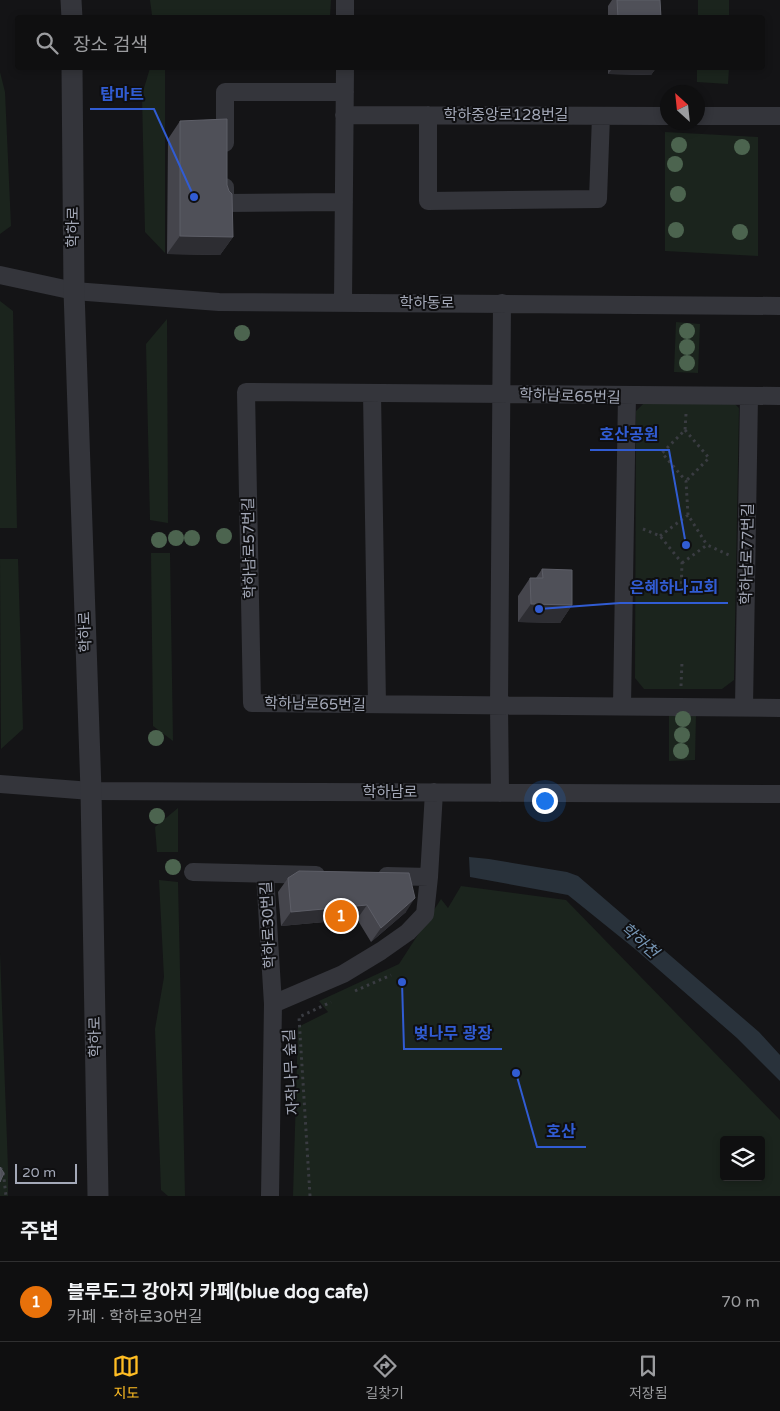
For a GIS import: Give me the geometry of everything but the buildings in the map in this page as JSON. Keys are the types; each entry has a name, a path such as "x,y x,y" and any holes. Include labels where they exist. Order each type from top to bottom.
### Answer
{"street":[{"path":"72,0 72,15"},
{"path":"345,0 345,15"},
{"name":"학하로","path":"72,70 74,291 91,791 98,1196"},
{"path":"343,303 345,70"},
{"path":"225,157 225,92 344,92"},
{"name":"학하중앙로128번길","path":"344,114 660,116"},
{"path":"428,115 428,201 598,200 601,116"},
{"path":"705,116 780,116"},
{"path":"225,175 225,203 344,202"},
{"name":"학하동로","path":"0,275 74,291 219,302 780,306"},
{"name":"학하남로65번길","path":"500,793 502,303"},
{"name":"학하남로57번길","path":"252,703 246,392 372,393"},
{"name":"학하남로65번길","path":"252,703 622,706 627,395 372,393 377,704"},
{"path":"627,395 780,396"},
{"name":"학하남로77번길","path":"744,707 749,396"},
{"path":"622,706 780,708"},
{"name":"학하남로","path":"0,784 91,791 780,794"},
{"path":"273,1004 343,974 408,932 425,914 434,792"},
{"path":"193,872 265,874"},
{"name":"학하로30번길","path":"270,1196 273,1004 265,874 332,875"},
{"path":"371,876 429,877"}],"path":[{"path":"686,407 685,430 662,453 686,480 688,515 708,545 731,556"},
{"path":"685,430 709,458 686,480"},
{"path":"660,536 688,515"},
{"path":"638,527 660,536 682,564 681,592"},
{"path":"682,564 708,545"},
{"path":"681,686 682,662"},
{"path":"349,994 390,975"},
{"name":"자작나무 숲길","path":"310,1196 299,1017 332,1002"},
{"path":"0,1168 2,1170 6,1196"}],"shaded area":[{"path":"150,0 331,0 330,15 152,15"},
{"path":"698,0 729,0 729,15 698,15"},
{"path":"149,70 165,70 165,253 145,232 142,95"},
{"path":"697,70 729,70 728,84 697,82"},
{"path":"0,72 5,92 11,226 0,234"},
{"path":"665,132 758,137 758,256 665,251"},
{"path":"0,301 13,311 17,528 0,528"},
{"path":"167,319 168,523 150,520 146,344"},
{"path":"676,322 700,324 698,373 674,372"},
{"path":"649,398 730,399 739,408 734,680 722,689 644,689 635,678 636,411"},
{"path":"151,553 170,553 173,741 153,726"},
{"path":"0,559 18,559 23,729 1,749"},
{"path":"669,712 696,714 695,760 669,761"},
{"path":"178,808 178,852 157,852 155,827"},
{"path":"159,880 178,882 185,1196 168,1196 161,1190 155,1029 164,977"},
{"path":"461,886 566,900 780,1120 780,1196 293,1196 298,1027 328,1012 319,1001 399,964 441,899 448,908"},
{"path":"0,953 8,1168 8,1196 0,1196"}],"water":[{"name":"학하천","path":"469,857 567,872 578,876 759,1032 780,1055 780,1081 737,1038 635,949 568,895 470,877"}],"place":[{"name":"탑마트","path":"194,197"},
{"name":"호산공원","path":"686,545"},
{"name":"은혜하나교회","path":"539,609"},
{"name":"블루도그 강아지 카페(blue dog cafe)","path":"341,916"},
{"name":"벚나무 광장","path":"402,982"},
{"name":"호산","path":"516,1073"}]}
